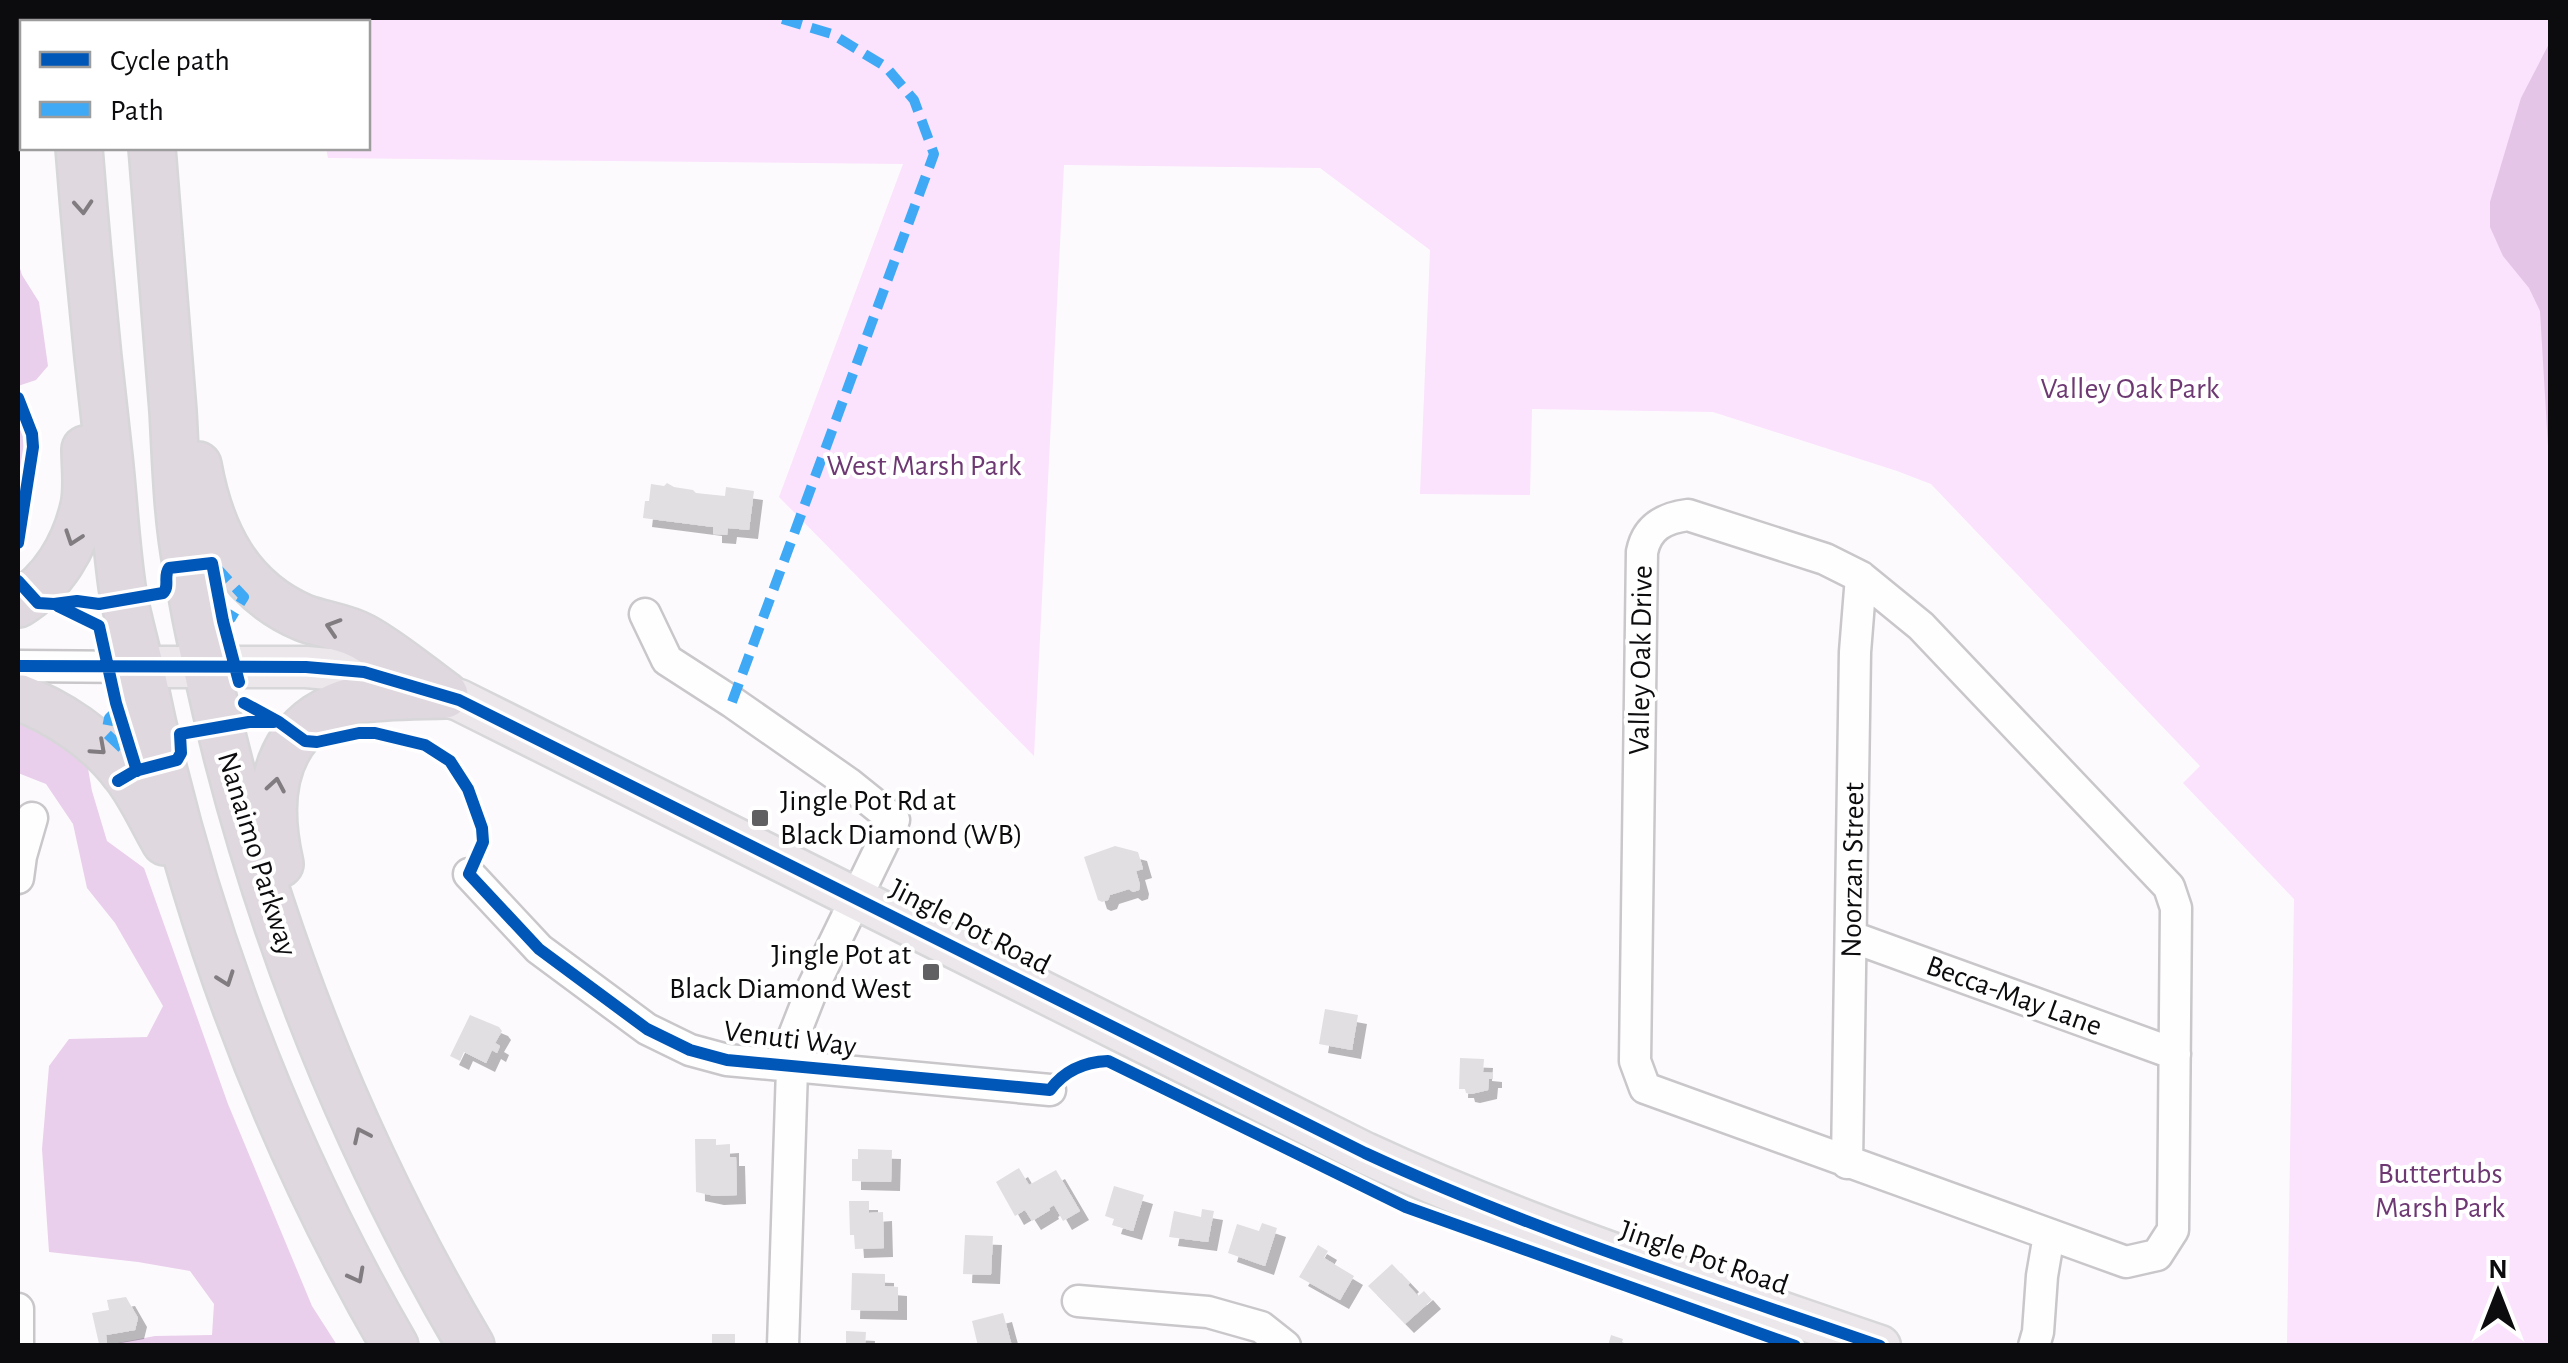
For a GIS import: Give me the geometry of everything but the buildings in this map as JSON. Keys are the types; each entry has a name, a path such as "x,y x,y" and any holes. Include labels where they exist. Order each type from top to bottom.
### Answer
{"highway":[{"path":"79,150 123,590 160,765 225,978 275,1106 325,1216 396,1346"},
{"name":"Nanaimo Parkway","path":"152,150 186,566 222,738 246,829 297,984 335,1078 409,1234 471,1346"},
{"path":"162,263 202,486 215,530 233,564 268,598 303,617 361,636 446,695"},
{"path":"18,604 31,596 66,558 84,504 88,267"},
{"path":"88,267 140,498 150,596 158,622 173,643 207,667"},
{"path":"140,667 174,701 254,924 297,984"},
{"path":"297,984 294,918 272,818 272,796 286,750 296,734 313,720 350,701 446,695"},
{"path":"18,698 66,721 107,754 126,776 195,887"}],"main road":[{"name":"Jingle Pot Road","path":"140,667 306,666 364,672 446,695 1435,1186 1679,1277 1880,1346"}],"street":[{"name":"Valley Oak Drive","path":"1688,516 1826,560 1861,577 1921,626 2168,887 2176,908 2175,1054 2173,1230 2157,1256 2126,1262 1644,1088 1635,1061 1642,552 1649,533 1657,525 1671,517 1688,516"},
{"name":"Noorzan Street","path":"1848,1164 1855,652 1861,577"},
{"name":"Jingle Pot Road","path":"645,614 667,660 834,772 894,820 856,898"},
{"name":"Jingle Pot Road","path":"18,666 140,667"},
{"path":"18,878 32,818"},
{"name":"Venuti Way","path":"469,874 539,948 646,1030 690,1050 727,1060 1050,1090"},
{"path":"784,1346 792,1038 856,898"},
{"name":"Becca-May Lane","path":"1852,938 2175,1054"},
{"path":"2034,1346 2050,1236"},
{"path":"1078,1301 1208,1312 1261,1327 1284,1346"},
{"path":"18,1309 18,1346"}],"green space":[{"path":"2550,18 2550,1345 2287,1345 2294,899 2183,783 2200,766 1931,484 1713,412 1532,409 1530,495 1420,494 1430,250 1320,168 1064,165 1034,756 779,497 903,164 328,158 326,150 370,150 370,20 294,20"}],"shaded area":[{"path":"2550,42 2550,453 2540,311 2529,288 2503,256 2490,227 2490,202 2521,98"},
{"path":"18,262 39,302 48,366 36,380 18,386"},
{"path":"18,414 27,450 18,512"},
{"path":"18,715 86,757 107,841 144,868 228,1104 312,1306 337,1345 107,1345 155,1336 212,1335 214,1304 190,1271 49,1252 42,1149 49,1066 69,1039 147,1037 163,1006 115,923 87,888 73,824 46,784 18,773"}],"marked path":[{"path":"732,702 934,154 914,100 886,67 832,34 779,18"},
{"path":"215,566 244,597 231,618 223,621"},
{"path":"118,709 109,718 106,733 129,755"}],"cycle path":[{"path":"18,398 33,447 18,543"},
{"path":"18,581 38,603 99,604 163,593 169,568 212,563 239,682"},
{"path":"58,606 99,626 116,703 137,771"},
{"path":"18,666 306,667 364,672 459,700 1365,1153 1555,1232 1880,1346"},
{"path":"244,703 305,741 375,733 425,745 450,761 468,789 482,828 483,842 469,874 539,949 647,1029 690,1050 727,1060 1050,1090 1075,1069 1108,1061 1406,1207 1795,1346"},
{"path":"118,781 135,771 177,760 181,753 180,734 249,722 274,722"}],"place":[{"name":"Jingle Pot Rd at Black Diamond (WB)","path":"760,818"},
{"name":"Jingle Pot at Black Diamond West","path":"931,972"}],"park label":[{"name":"Valley Oak Park","path":"2130,389"},
{"name":"West Marsh Park","path":"924,466"},
{"name":"Buttertubs Marsh Park","path":"2440,1191"}]}
